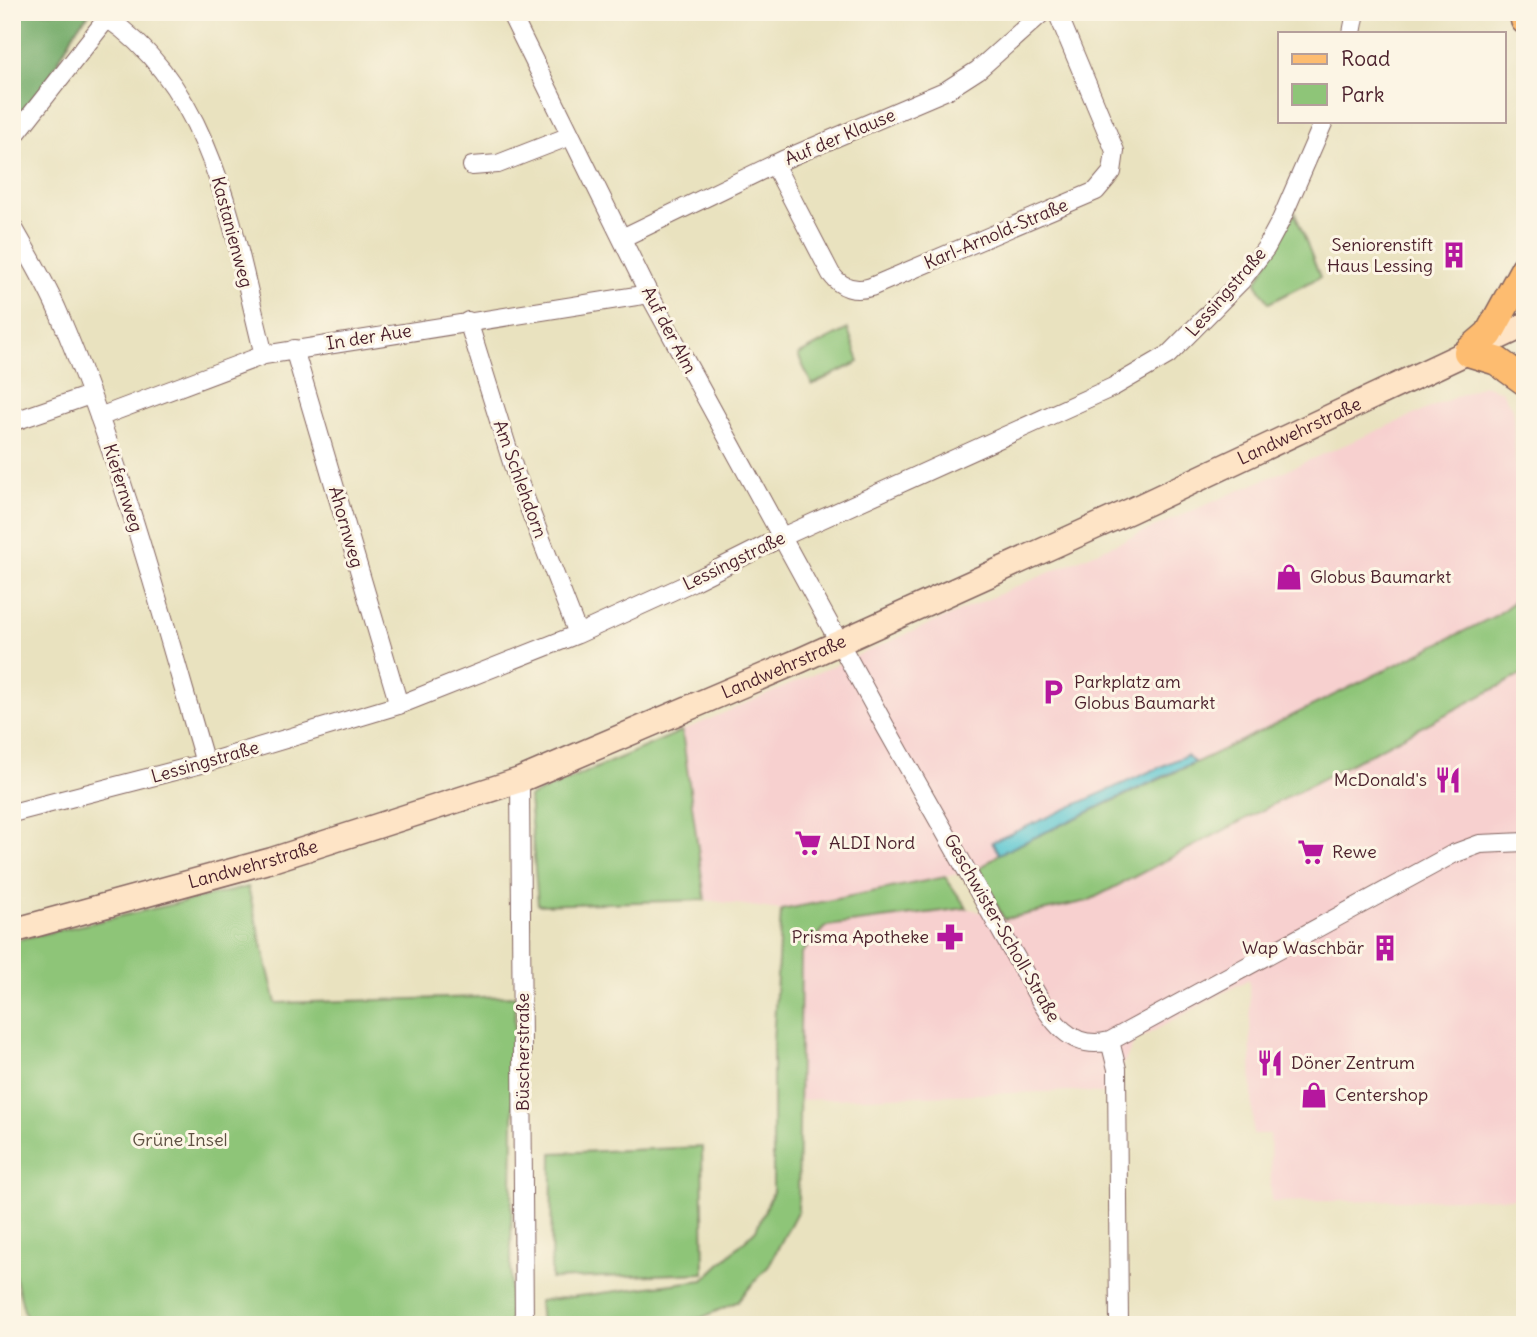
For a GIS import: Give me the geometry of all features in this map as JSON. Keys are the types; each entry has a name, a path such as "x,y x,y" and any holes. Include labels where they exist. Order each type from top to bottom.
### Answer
{"main road":[{"path":"1524,12 1525,20"},
{"path":"1468,352 1489,334 1525,268"},
{"name":"Landwehrstraße","path":"12,931 344,839 520,780 1130,511 1525,326"},
{"path":"1468,352 1497,361 1525,381"}],"street":[{"name":"Auf der Alm","path":"510,12 649,293 838,642"},
{"name":"Auf der Klause","path":"622,238 774,164 947,90 978,70 1043,12"},
{"name":"Karl-Arnold-Straße","path":"774,164 831,274 841,285 856,290 871,287 1096,191 1112,172 1115,151 1057,12"},
{"path":"1352,32 1356,12"},
{"path":"12,139 110,15"},
{"name":"Kastanienweg","path":"110,15 155,60 200,134 221,180 264,355"},
{"name":"Lessingstraße","path":"12,813 205,763 399,705 578,634 782,537 1114,387 1168,355 1214,311 1266,248 1324,122"},
{"path":"472,166 498,164 570,136"},
{"name":"Kiefernweg","path":"12,225 58,312 99,417 134,521 205,763"},
{"name":"In der Aue","path":"99,417 264,355 649,293"},
{"name":"Am Schlehdorn","path":"468,321 515,471 578,634"},
{"name":"Ahornweg","path":"294,349 399,705"},
{"path":"12,422 90,395"},
{"name":"Geschwister-Scholl-Straße","path":"838,642 1051,1018 1076,1040 1093,1043 1110,1041"},
{"name":"Büscherstraße","path":"520,780 524,1325"},
{"path":"1119,1325 1117,1069 1110,1041 1453,854 1480,844 1525,842"}],"shaded area":[{"path":"1483,385 1502,391 1513,410 1522,595 1497,615 1214,754 999,854 978,870 781,910 705,900 682,731"},
{"path":"1525,673 1525,1198 1271,1202 1270,1134 1253,1134 1249,979 1135,1041 1108,1094 1073,1091 800,1100 801,954 827,926 967,908 1005,919"}],"green space":[{"path":"12,12 91,12 78,26 45,84 12,122"},
{"path":"1295,213 1320,277 1269,303 1256,283"},
{"path":"848,329 859,362 812,385 798,355"},
{"path":"1522,595 1525,673 1088,901 1004,919 978,870 999,854 1214,754 1497,615"},
{"path":"682,731 705,900 538,905 529,797"},
{"path":"945,877 967,908 827,926 801,954 798,1210 768,1267 737,1302 701,1318 654,1325 541,1325 539,1301 703,1280 756,1230 773,1192 773,1042 781,910"},
{"name":"Grüne Insel","path":"248,887 276,1003 515,996 510,1325 28,1325 12,1265 12,941"},
{"path":"702,1147 704,1273 551,1279 552,1153"}],"water":[{"path":"1187,755 1194,762 999,854 992,842"}],"place":[{"name":"Seniorenstift Haus Lessing","path":"1454,255"},
{"name":"Globus Baumarkt","path":"1289,577"},
{"name":"Parkplatz am Globus Baumarkt","path":"1053,692"},
{"name":"McDonald's","path":"1448,780"},
{"name":"ALDI Nord","path":"808,843"},
{"name":"Rewe","path":"1311,852"},
{"name":"Prisma Apotheke","path":"950,937"},
{"name":"Wap Waschbär","path":"1385,948"},
{"name":"Döner Zentrum","path":"1270,1063"},
{"name":"Centershop","path":"1314,1095"}]}
